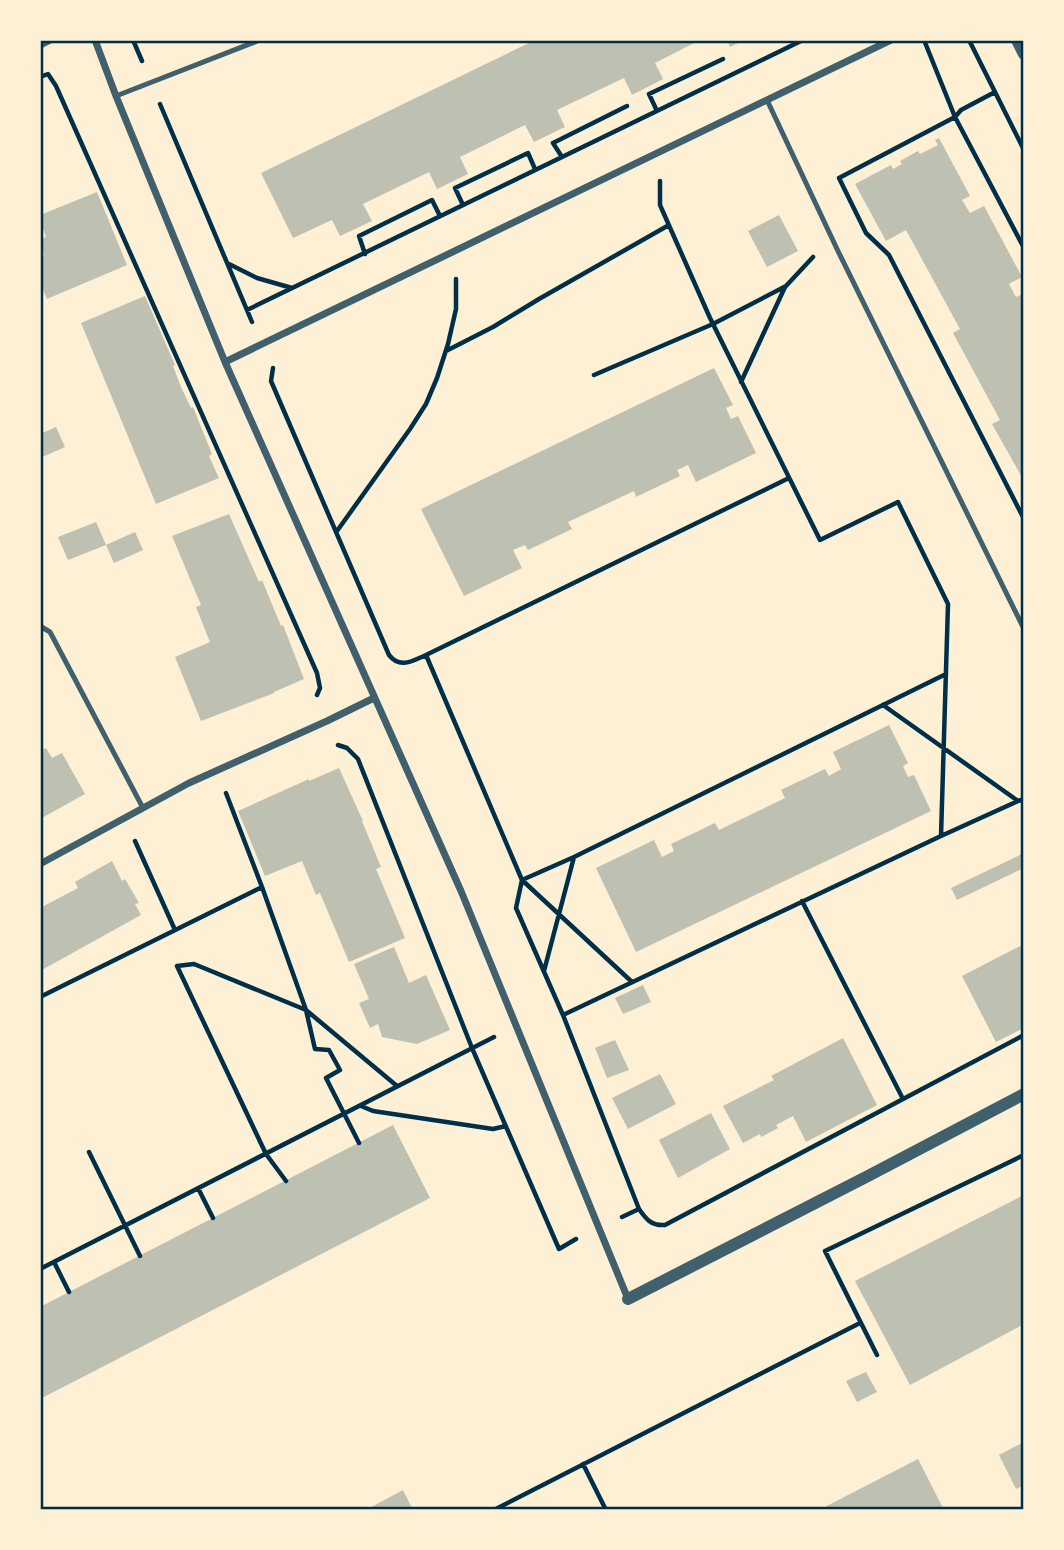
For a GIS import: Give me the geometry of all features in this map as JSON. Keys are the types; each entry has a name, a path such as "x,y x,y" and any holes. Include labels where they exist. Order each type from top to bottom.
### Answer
{"street":[{"path":"40,45 50,40"},
{"path":"95,40 225,362 461,891 628,1299 1024,1094"},
{"path":"225,362 891,40"},
{"path":"1017,40 1024,54"},
{"path":"40,864 211,772 374,698"}],"lane":[{"path":"116,96 260,40"},
{"path":"767,100 831,237 1024,629"},
{"path":"40,625 50,632 143,808"}],"path":[{"path":"133,40 140,56"},
{"path":"247,310 803,40"},
{"path":"924,40 955,117 1024,248"},
{"path":"969,40 1024,150"},
{"path":"657,111 649,94 723,59"},
{"path":"40,77 48,74 56,86 289,609 317,673 320,688 316,697"},
{"path":"151,82 253,322"},
{"path":"995,92 961,110 955,117 839,178 866,233 889,255 1024,519"},
{"path":"562,157 553,143 627,106"},
{"path":"660,152 660,205 713,324 820,540 898,502 948,604 941,836"},
{"path":"463,205 455,188 528,153 535,169"},
{"path":"336,532 426,404 446,351 456,309 457,288 453,253 432,200 359,236 365,254"},
{"path":"446,351 493,327 669,225"},
{"path":"741,382 786,286 831,237"},
{"path":"228,263 257,278 293,288"},
{"path":"594,375 713,324 786,286"},
{"path":"273,368 271,381 389,655 401,664 426,655 789,478"},
{"path":"426,655 522,880 632,982"},
{"path":"522,880 573,858 946,674"},
{"path":"883,705 1021,800"},
{"path":"328,746 337,744 347,748 358,759 472,1048 559,1249"},
{"path":"224,789 306,1010 315,1049 329,1050 340,1070 326,1078 359,1143"},
{"path":"563,1015 1021,800"},
{"path":"134,838 175,930"},
{"path":"544,973 573,858"},
{"path":"522,880 516,908 563,1015 639,1209"},
{"path":"40,997 262,887"},
{"path":"802,901 903,1099"},
{"path":"286,1181 266,1154 177,966 194,964 306,1010 397,1086"},
{"path":"40,1269 516,1026"},
{"path":"686,1214 1024,1035"},
{"path":"360,1105 373,1111 494,1129 506,1126"},
{"path":"89,1152 140,1256"},
{"path":"877,1355 825,1251 1024,1154"},
{"path":"198,1188 213,1218"},
{"path":"54,1262 69,1292"},
{"path":"494,1510 860,1323"},
{"path":"583,1464 606,1510"}],"building":[{"path":"535,40 700,40 655,63 663,79 632,95 624,78 557,110 565,127 534,142 525,125 460,157 468,174 437,189 429,172 363,204 372,221 340,236 332,220 293,238 261,173"},
{"path":"727,40 744,40 730,47"},
{"path":"939,138 970,196 962,200 970,213 984,206 1022,277 1009,284 1016,297 1024,295 1024,481 992,424 1000,420 953,333 960,329 906,230 886,241 855,184 891,165 893,169 902,164 900,161 918,151 920,154 938,145 935,140"},
{"path":"97,192 127,265 47,299 40,283 40,257 44,255 40,239 46,237 40,215"},
{"path":"779,215 798,251 767,267 748,231"},
{"path":"145,296 175,365 173,366 181,387 191,408 193,407 219,478 156,504 81,323"},
{"path":"714,368 733,405 726,408 731,419 738,416 756,453 696,482 688,465 677,470 680,476 636,497 634,491 568,522 572,529 528,550 525,545 513,550 522,568 464,596 421,509"},
{"path":"56,427 65,447 40,458 40,434"},
{"path":"229,514 259,582 262,580 281,626 283,625 304,679 201,721 175,657 210,642 196,607 201,605 172,536"},
{"path":"96,522 106,545 68,560 58,537"},
{"path":"135,532 143,550 114,563 106,545"},
{"path":"889,725 908,763 903,766 908,777 914,775 931,811 636,952 596,868 654,840 662,857 674,851 671,844 715,823 719,830 785,798 781,790 825,769 829,776 841,769 833,752"},
{"path":"46,748 52,758 62,753 85,794 40,819 40,751"},
{"path":"339,768 381,867 376,869 405,938 349,962 320,893 316,895 302,861 265,876 238,811"},
{"path":"1024,853 1024,868 957,900 951,888"},
{"path":"112,861 122,881 125,879 139,903 135,904 141,915 40,971 40,908 78,888 75,882"},
{"path":"1024,944 1024,1028 996,1042 962,976"},
{"path":"394,947 409,983 426,975 450,1030 417,1044 382,1037 378,1024 370,1028 359,1003 369,999 354,964"},
{"path":"643,985 651,1002 623,1014 615,998"},
{"path":"843,1038 877,1105 806,1142 793,1116 776,1125 778,1128 743,1143 723,1106 774,1080 771,1076"},
{"path":"615,1040 629,1070 607,1078 595,1048"},
{"path":"660,1074 676,1104 628,1129 612,1098"},
{"path":"711,1113 730,1149 678,1178 659,1140"},
{"path":"393,1125 430,1198 40,1399 40,1307"},
{"path":"1024,1195 1024,1324 910,1385 855,1281"},
{"path":"866,1372 877,1392 857,1402 846,1381"},
{"path":"1024,1442 1024,1485 1016,1489 999,1455"},
{"path":"918,1459 944,1510 819,1510"},
{"path":"403,1490 413,1510 366,1510"}]}
